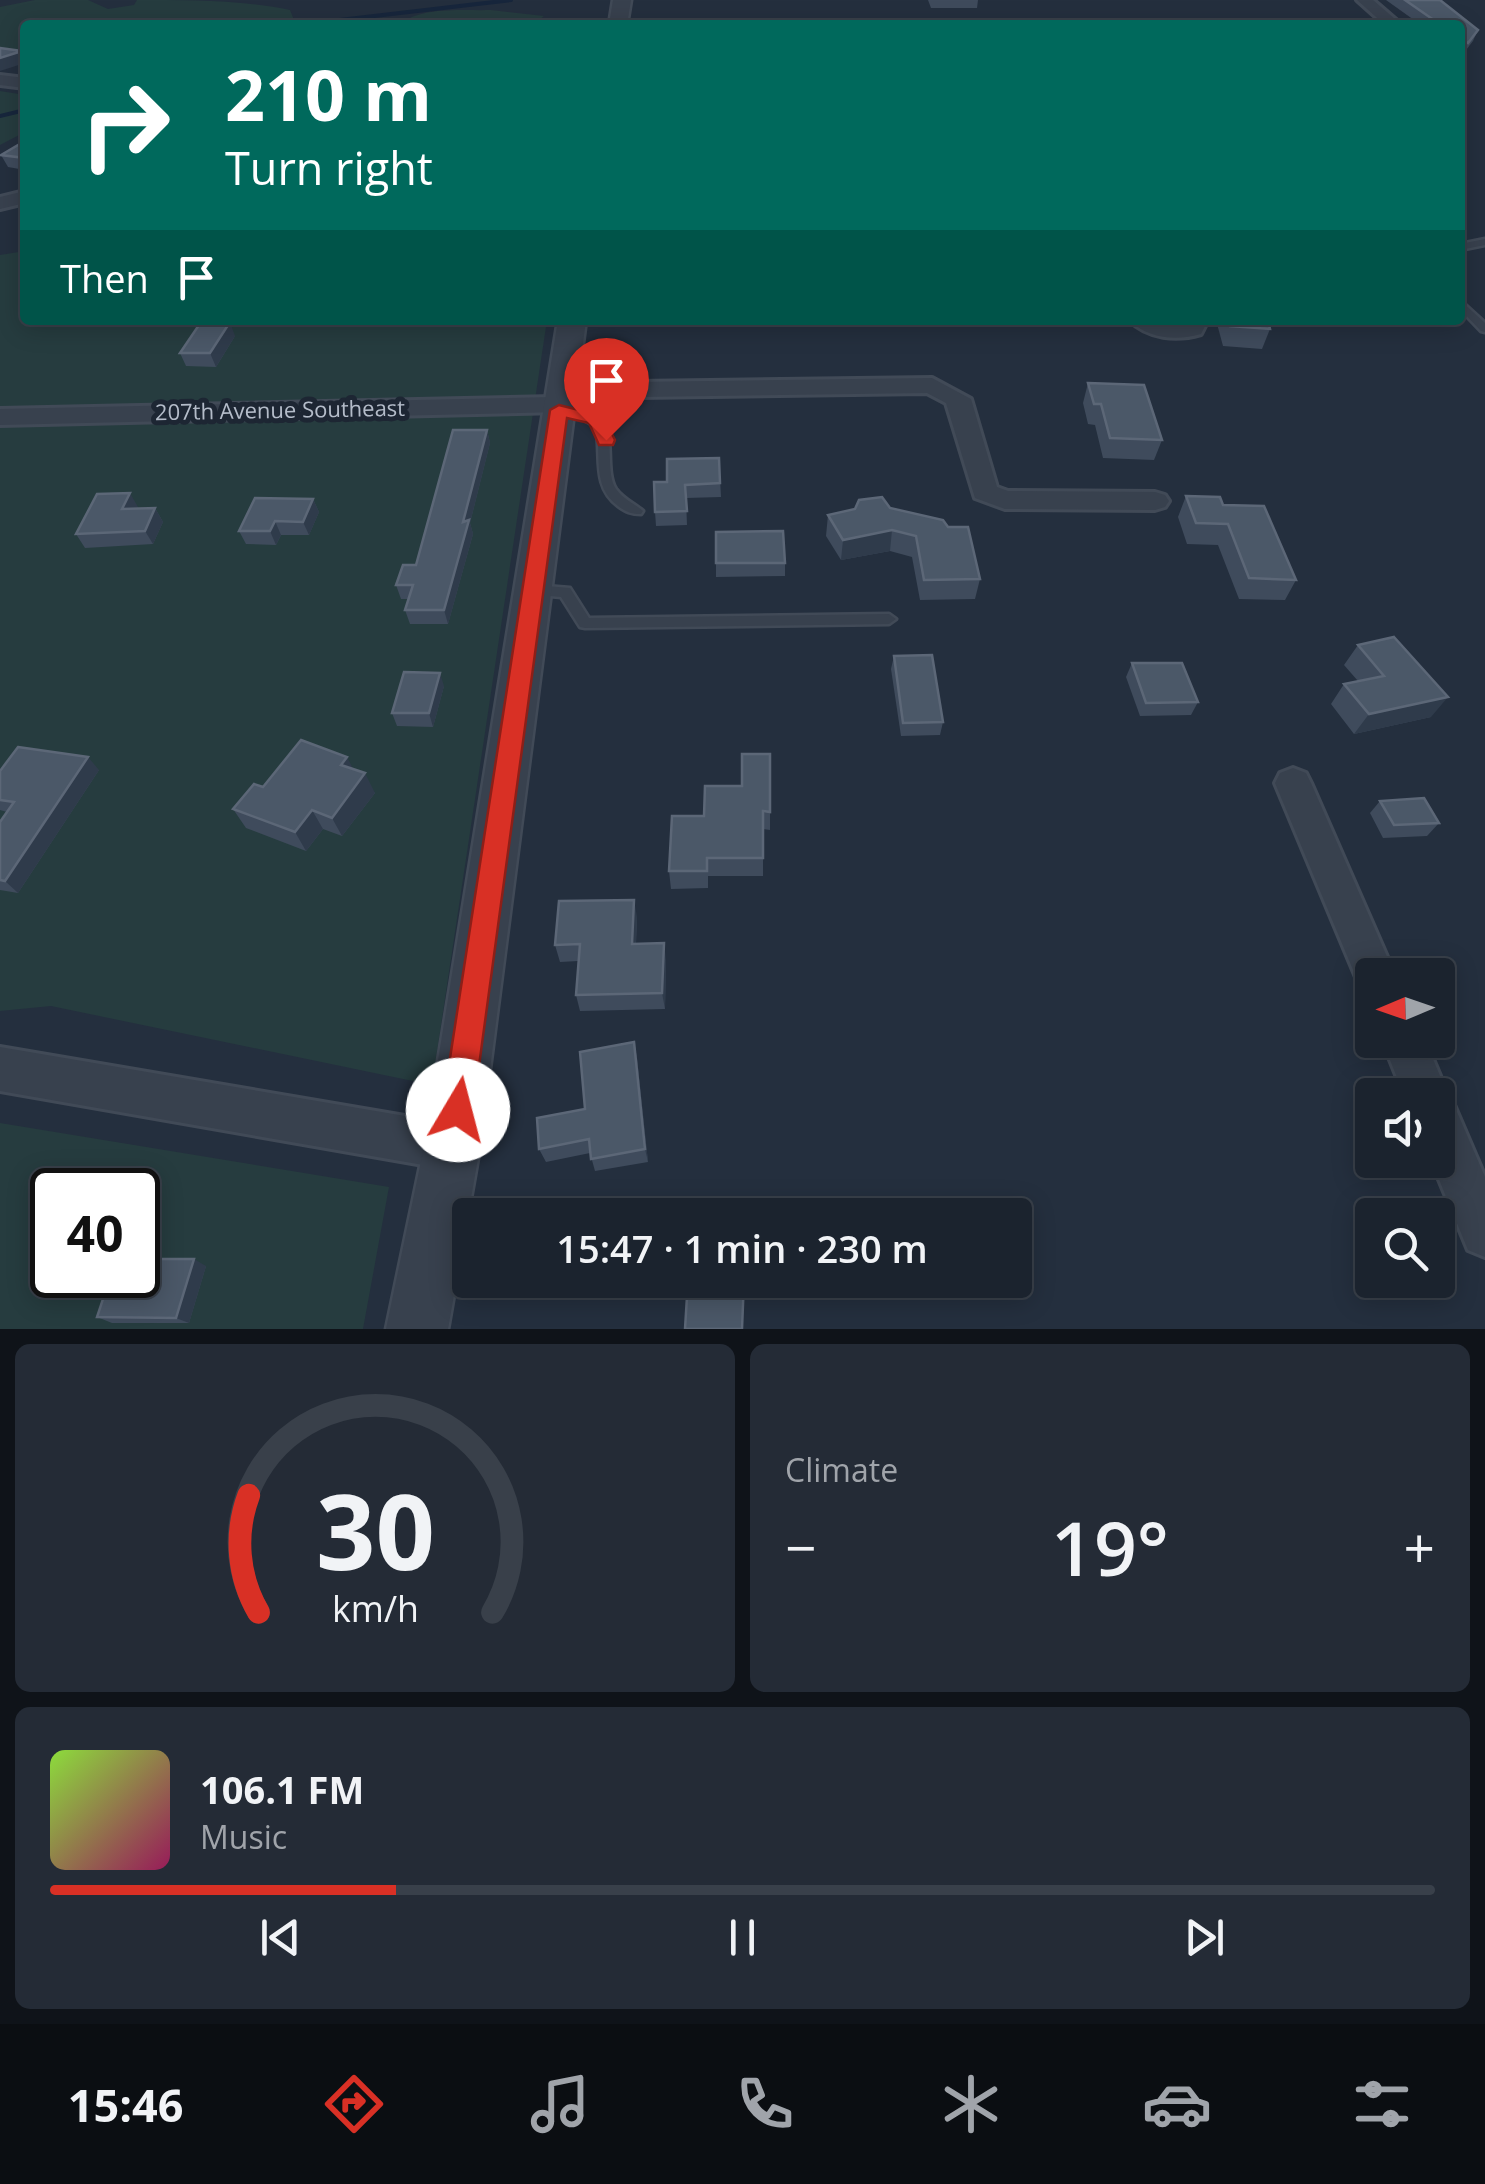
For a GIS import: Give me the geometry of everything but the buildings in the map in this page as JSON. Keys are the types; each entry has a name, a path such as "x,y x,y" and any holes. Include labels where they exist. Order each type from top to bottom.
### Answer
{"street":[{"path":"1364,0 1388,20"},
{"path":"417,1329 452,1147 571,325"},
{"path":"1150,325 1160,330 1185,332 1194,330 1195,325"},
{"name":"207th Avenue Southeast","path":"0,417 560,402 932,385 958,399 985,492 1006,500 1155,500"},
{"path":"1294,783 1368,958"},
{"path":"0,1068 452,1147"},
{"path":"1455,1162 1485,1233"}],"lane":[{"path":"1465,308 1485,329"},
{"path":"560,402 602,425 607,485 614,499 636,511"},
{"path":"530,590 565,592 584,623 889,619"}],"green space":[{"path":"35,0 88,0 108,9 134,5 137,0 215,1 290,10 294,20 20,20 20,50 0,49 0,7"},
{"path":"430,12 544,16 539,20 407,20"},
{"path":"0,91 20,94 20,135 0,145"},
{"path":"20,252 20,325 546,325 432,1085 51,1006 0,1011 0,255"},
{"path":"0,1123 389,1187 363,1329 0,1329"}],"waterway":[{"path":"340,20 511,0"},
{"path":"0,116 20,111"}],"route":[{"path":"458,1110 559,410 597,420 606,440"}]}
